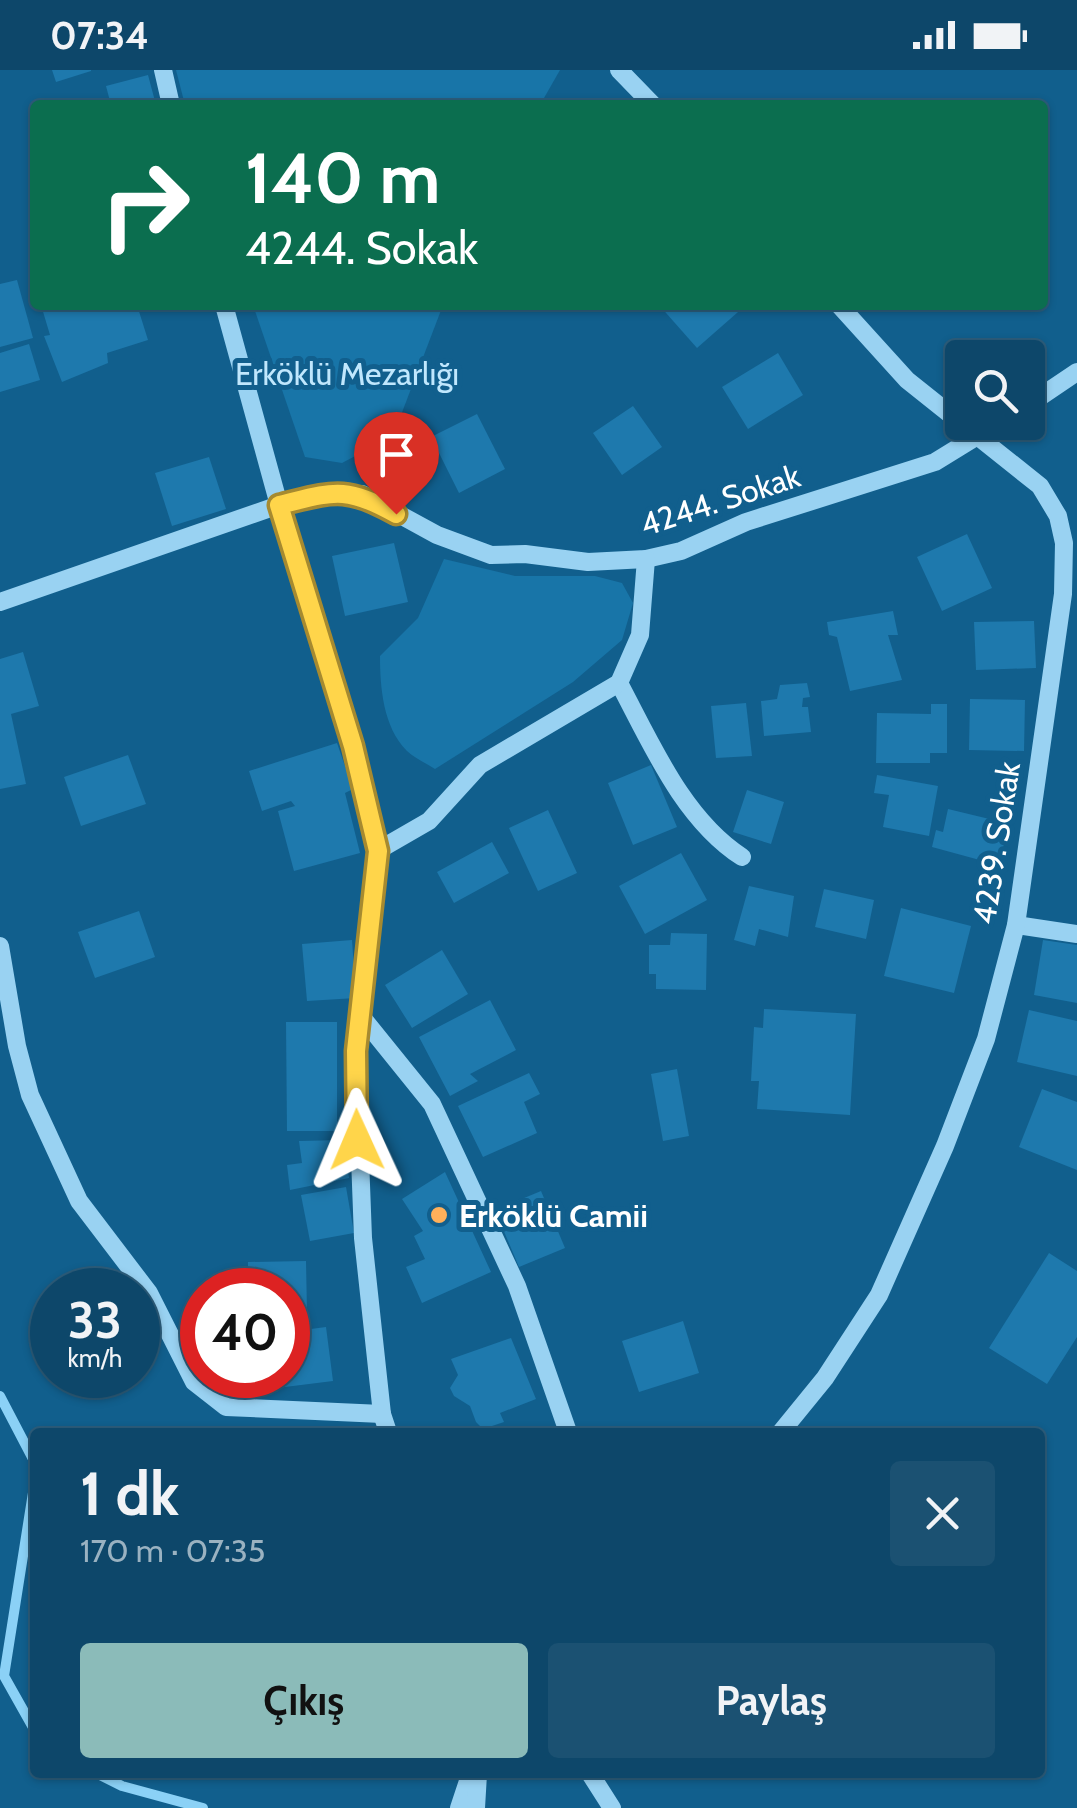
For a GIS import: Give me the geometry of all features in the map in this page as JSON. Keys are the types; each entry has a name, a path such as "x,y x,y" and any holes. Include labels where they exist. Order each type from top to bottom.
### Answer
{"street":[{"path":"163,70 170,100"},
{"path":"619,70 648,100"},
{"path":"225,310 279,505 353,746 378,851 356,1051 357,1140 382,1414 387,1428"},
{"name":"4239. Sokak","path":"844,310 907,380 945,410"},
{"path":"1045,393 1077,372"},
{"name":"4244. Sokak","path":"0,602 279,505 325,494 362,494 438,535 491,554 588,562 646,559 681,551 746,522 935,462 971,440"},
{"name":"4239. Sokak","path":"784,1428 825,1378 878,1296 945,1146 986,1039 1016,924 1064,594 1064,543 1058,516 1040,486 983,440"},
{"path":"378,851 428,821 480,764 618,683 640,635 646,559"},
{"path":"618,683 688,803 716,840 742,857"},
{"path":"1016,924 1077,934"},
{"path":"0,946 17,1046 30,1095 78,1201 150,1292 194,1382 226,1407 382,1414"},
{"path":"361,1016 439,1118 517,1286 564,1428"},
{"path":"459,1808 472,1778"},
{"path":"475,1778 476,1808"},
{"path":"593,1778 612,1808"}],"green space":[{"path":"176,70 560,70 543,100 184,100"},
{"name":"Erköklü Mezarlığı","path":"255,310 441,310 393,436 342,463 305,457"},
{"path":"444,559 515,576 595,576 622,583 633,603 622,640 573,682 435,769 407,751 393,730 382,693 380,656 418,618"}],"building":[{"path":"52,70 91,70 91,71 56,82"},
{"path":"148,75 155,100 110,100 106,86"},
{"path":"17,280 33,338 0,347 0,284"},
{"path":"42,310 139,310 148,340 107,353 108,363 62,382 44,336 50,335"},
{"path":"663,310 740,310 697,348"},
{"path":"29,344 40,380 0,392 0,353"},
{"path":"778,353 803,395 748,429 722,387"},
{"path":"633,406 662,447 622,475 593,433"},
{"path":"477,414 505,469 459,493 431,437"},
{"path":"209,457 226,509 172,526 155,473"},
{"path":"967,534 992,588 942,611 917,557"},
{"path":"394,543 408,602 345,616 332,556"},
{"path":"893,611 898,635 888,635 902,680 850,691 837,637 829,635 827,622"},
{"path":"1034,621 1036,668 976,670 974,622"},
{"path":"23,652 39,706 11,714 26,784 0,789 0,659"},
{"path":"807,683 810,697 803,698 802,707 808,707 811,732 764,736 761,701 777,699 780,685"},
{"path":"970,699 1025,700 1024,751 969,750"},
{"path":"746,703 752,756 716,758 711,706"},
{"path":"931,704 947,704 947,753 930,753 930,763 876,763 877,713 931,714"},
{"path":"337,743 353,789 345,793 360,853 294,871 278,811 295,806 291,801 262,811 249,771"},
{"path":"128,755 146,804 81,826 64,777"},
{"path":"651,765 677,827 633,845 608,783"},
{"path":"877,775 938,786 929,836 883,827 889,795 874,793"},
{"path":"747,790 784,802 771,844 733,832"},
{"path":"948,809 1010,824 998,865 932,847 936,830 943,832"},
{"path":"548,810 577,873 538,891 509,828"},
{"path":"492,842 509,873 454,903 437,872"},
{"path":"681,853 707,900 645,934 619,886"},
{"path":"749,886 794,896 788,937 759,929 755,946 734,940"},
{"path":"824,889 874,900 866,939 815,927"},
{"path":"901,908 971,926 954,993 884,976"},
{"path":"139,911 155,957 95,978 78,932"},
{"path":"671,933 707,934 706,990 656,989 656,974 649,974 649,945 670,945"},
{"path":"352,940 356,998 307,1001 302,944"},
{"path":"1043,940 1077,945 1077,1003 1034,995"},
{"path":"442,950 468,994 412,1028 385,985"},
{"path":"490,1000 516,1050 470,1074 478,1081 450,1096 419,1037"},
{"path":"764,1009 856,1014 850,1115 757,1109 759,1081 751,1081 754,1027 763,1028"},
{"path":"1029,1010 1077,1021 1077,1076 1017,1062"},
{"path":"286,1022 337,1022 337,1131 287,1131"},
{"path":"677,1069 689,1136 663,1141 651,1074"},
{"path":"529,1073 540,1094 524,1102 537,1133 483,1157 458,1106"},
{"path":"1042,1089 1077,1102 1077,1170 1019,1147"},
{"path":"344,1140 349,1178 290,1190 287,1165 302,1163 299,1141"},
{"path":"445,1172 491,1272 422,1303 406,1267 425,1259 414,1236 423,1231 402,1199"},
{"path":"346,1187 354,1233 310,1241 301,1195"},
{"path":"541,1191 565,1248 519,1267 495,1210"},
{"path":"1049,1253 1077,1271 1077,1337 1047,1384 989,1348"},
{"path":"306,1261 306,1268 248,1268 248,1262"},
{"path":"683,1321 699,1373 639,1392 622,1341"},
{"path":"326,1327 333,1381 310,1384 310,1329"},
{"path":"511,1338 536,1399 500,1413 504,1422 482,1428 470,1406 454,1396 450,1388 458,1375 451,1359"}],"waterway":[{"path":"0,1396 30,1453"},
{"path":"30,1512 4,1676 30,1722"},
{"path":"106,1778 203,1808"}],"place":[{"name":"Erköklü Camii","path":"439,1215"}],"route":[{"path":"357,1140 356,1051 378,851 353,746 279,505 325,494 362,494 396,514"}]}
